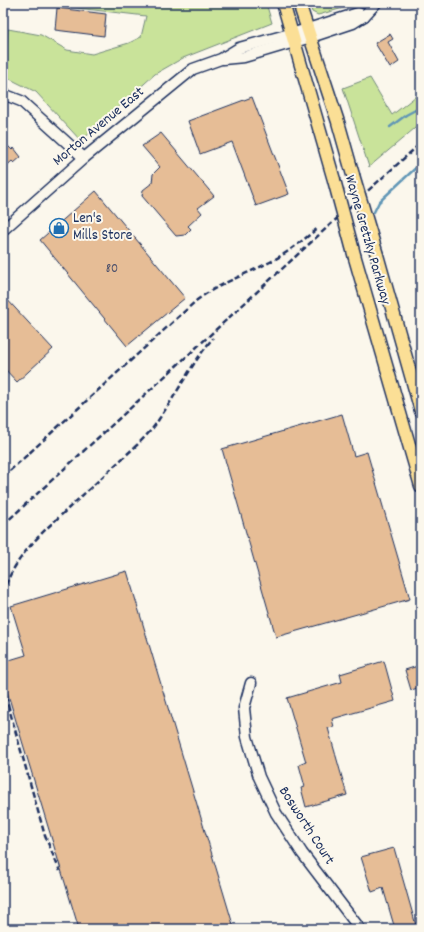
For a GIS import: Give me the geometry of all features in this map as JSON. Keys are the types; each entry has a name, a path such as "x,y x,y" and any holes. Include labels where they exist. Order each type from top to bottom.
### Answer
{"main road":[{"name":"Wayne Gretzky Parkway","path":"283,3 421,486"},
{"name":"Wayne Gretzky Parkway","path":"299,3 338,122 421,411"}],"street":[{"name":"Morton Avenue East","path":"3,230 84,158 193,69 221,59 239,48 293,38 358,13 364,16 376,3"},
{"path":"3,94 21,101 84,158"},
{"name":"Bosworth Court","path":"251,683 244,708 247,737 259,776 276,813 302,853 360,929"}],"green space":[{"path":"33,3 266,3 272,23 183,58 155,74 81,141 36,92 4,76 8,29 41,35 67,50 92,54 129,43 141,37 146,16"},
{"path":"309,3 346,3 347,7 318,15 312,12"},
{"path":"370,78 392,115 421,92 421,123 369,167 343,88"}],"building":[{"path":"57,8 106,14 104,36 55,30"},
{"path":"390,34 393,39 388,42 399,62 390,68 375,43"},
{"path":"252,97 289,194 256,206 232,142 200,154 188,121"},
{"path":"161,133 214,196 198,208 202,213 188,226 191,229 185,235 176,236 142,196 143,190 152,183 153,174 160,167 142,146"},
{"path":"7,145 12,150 14,148 21,157 14,163 12,161 3,169 3,149"},
{"path":"96,191 185,298 127,346 40,240"},
{"path":"3,295 53,349 17,382 3,367"},
{"path":"342,414 354,456 367,452 410,599 276,637 222,449"},
{"path":"127,571 234,928 79,929 3,678 3,662 26,655 11,606"},
{"path":"384,661 395,701 332,719 334,727 328,728 347,795 306,807 301,788 305,787 299,765 306,762 287,698 342,682 340,674"},
{"path":"421,665 421,687 411,690 405,670"},
{"path":"394,848 417,929 395,929 383,888 372,892 361,857"}],"waterway":[{"path":"390,127 406,115 421,107"},
{"path":"374,212 379,202 421,163"}],"railway":[{"path":"3,525 421,143"},
{"path":"3,477 197,300 224,284 263,266 296,246 318,228"},
{"path":"3,594 15,567 32,544 46,529 152,430 198,357 213,338"},
{"path":"3,687 45,836 60,871"}],"place":[{"name":"Len's Mills Store","path":"59,228"}]}
